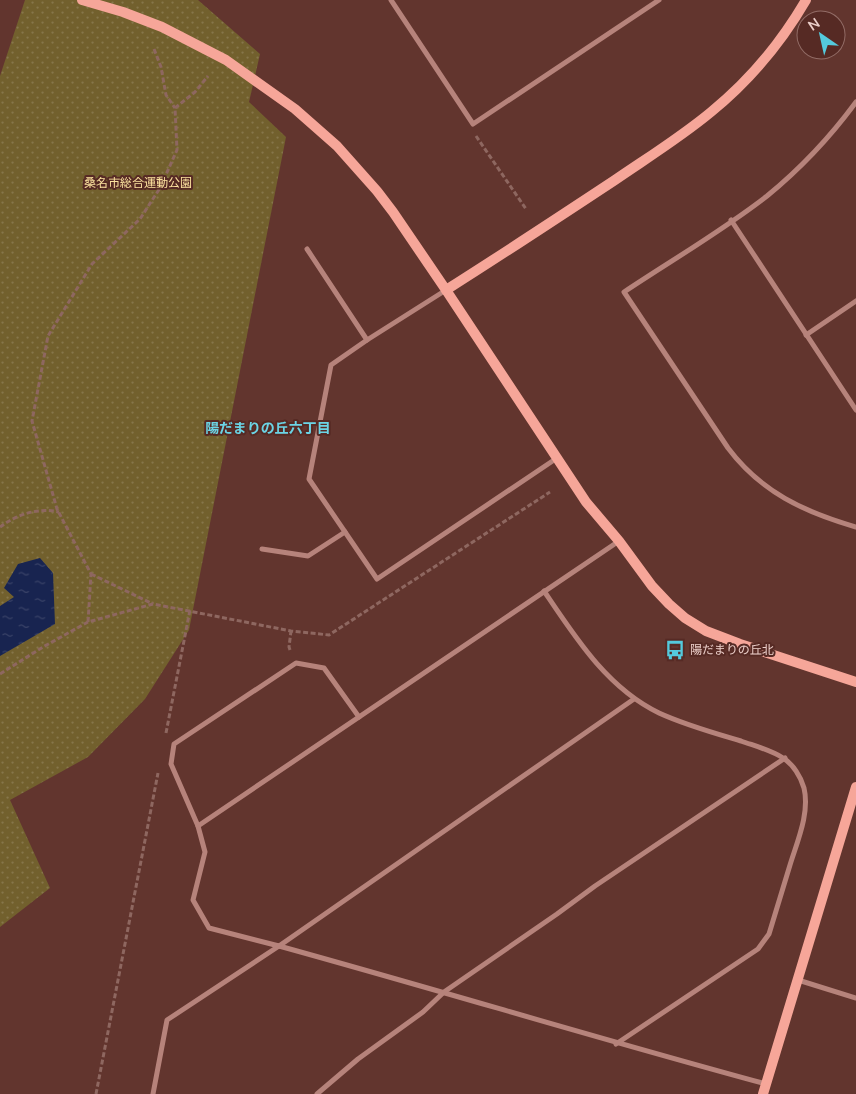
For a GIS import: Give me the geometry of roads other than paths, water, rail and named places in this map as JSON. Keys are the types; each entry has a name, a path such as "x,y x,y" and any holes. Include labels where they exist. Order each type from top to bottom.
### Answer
{"street":[{"path":"82,0 124,12 162,27 226,60 294,109 337,146 393,212 586,502 620,541 652,586 669,604 685,618 706,631 856,682"},
{"path":"391,0 473,124 659,0"},
{"path":"557,458 376,579 309,479 331,365 567,212 682,134 711,112 767,58 806,0"},
{"path":"856,102 807,159 767,195 624,292 728,448 748,471 790,502 824,518 856,527"},
{"path":"731,220 856,410"},
{"path":"307,249 367,340"},
{"path":"806,335 856,301"},
{"path":"262,549 308,556 345,532"},
{"path":"198,826 620,541"},
{"path":"544,591 569,628 609,678 634,699 660,713 763,748 785,758 798,773 804,788 806,802 803,821 769,934 758,949 616,1044"},
{"path":"359,717 324,668 296,663 174,744 171,764 198,826 205,852 193,900 209,928 444,992 765,1089 856,786"},
{"path":"153,1094 167,1020 279,946 634,699"},
{"path":"317,1094 358,1059 423,1012 444,992 557,914 594,886 785,758"},
{"path":"798,980 856,998"}],"water":[{"path":"40,558 53,573 55,624 0,656 0,606 14,597 4,588 18,564"}],"place":[{"name":"陽だまりの丘北","path":"675,650"}],"district":[{"name":"陽だまりの丘六丁目","path":"268,428"}],"park label":[{"name":"桑名市総合運動公園","path":"138,183"}]}
